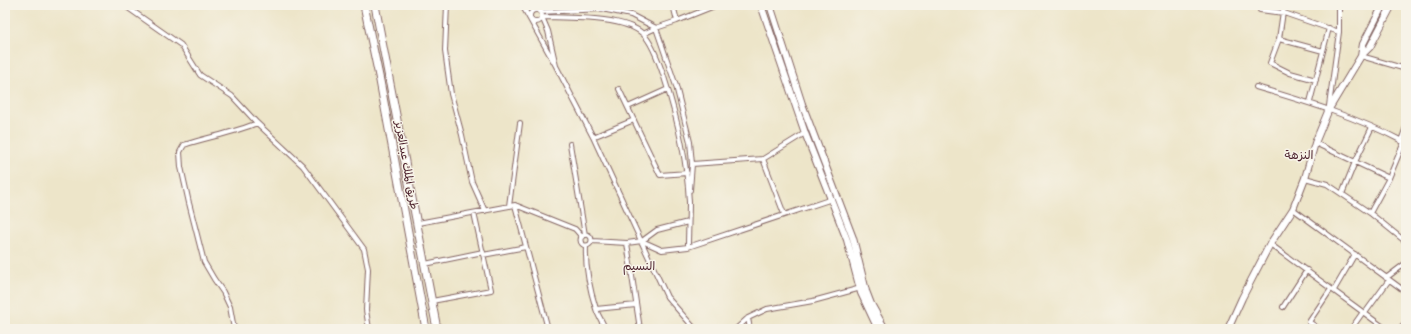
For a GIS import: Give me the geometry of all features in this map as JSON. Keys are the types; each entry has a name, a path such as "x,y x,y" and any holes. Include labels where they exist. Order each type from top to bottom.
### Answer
{"main road":[{"name":"طريق الملك عبدالعزيز","path":"364,5 380,81 426,329"},
{"name":"طريق الملك عبدالعزيز","path":"375,5 437,329"}],"street":[{"path":"124,5 181,45 200,75 232,96 257,123 304,166 364,249 368,269 366,310 369,329"},
{"path":"447,5 445,51 451,94 472,182 485,211"},
{"path":"522,5 531,18 593,137 667,297 695,329"},
{"path":"537,5 548,31 556,66"},
{"path":"556,5 556,11"},
{"path":"673,5 677,21"},
{"path":"643,34 717,5"},
{"path":"761,5 805,132 832,199 878,329"},
{"path":"770,5 802,104 853,238 862,287 885,329"},
{"path":"1284,5 1284,14 1279,39 1270,63 1290,73 1316,80"},
{"path":"1329,109 1339,32 1339,5"},
{"path":"1361,56 1363,44 1383,5"},
{"path":"1228,329 1270,244 1293,209 1305,178 1315,143 1329,109 1361,56 1370,47 1392,5"},
{"path":"531,18 531,13 533,10 538,10 541,12 602,9 631,15 656,28 676,86 690,142 692,164 688,222 688,247"},
{"path":"1260,10 1284,14 1339,32"},
{"path":"531,18 533,21 538,22 542,17"},
{"path":"542,17 607,20 632,28 643,34 657,57 668,89 683,147 689,202"},
{"path":"1310,102 1329,28"},
{"path":"1279,39 1323,51"},
{"path":"1361,56 1406,69"},
{"path":"1256,87 1310,102 1329,109 1404,142 1390,178 1370,213"},
{"path":"619,89 660,175 687,173"},
{"path":"628,107 668,89"},
{"path":"593,137 634,120"},
{"path":"234,329 230,307 223,292 204,262 181,167 180,152 184,145 240,130 257,123"},
{"path":"509,206 520,123"},
{"path":"1342,194 1355,162 1372,127"},
{"path":"1401,141 1406,127"},
{"path":"692,164 763,159 805,132"},
{"path":"1315,143 1390,178"},
{"path":"570,144 584,236 581,243 586,246"},
{"path":"763,159 784,214"},
{"path":"1305,178 1328,184 1370,213 1406,242"},
{"path":"642,241 662,250 688,247 832,199"},
{"path":"418,224 515,205 575,229 584,236 590,236 592,241"},
{"path":"515,205 548,329"},
{"path":"1293,209 1406,292"},
{"path":"432,301 491,290 474,213"},
{"path":"592,241 627,243 642,241 657,230 688,222"},
{"path":"586,246 590,245 592,241"},
{"path":"627,243 640,329"},
{"path":"1270,244 1386,329"},
{"path":"586,246 585,254 589,281 596,309 604,329"},
{"path":"425,264 526,247"},
{"path":"1319,329 1309,322 1333,289 1355,254"},
{"path":"1351,329 1388,279 1406,263"},
{"path":"1283,307 1307,270"},
{"path":"736,329 748,318 767,309 813,301 862,287"},
{"path":"596,309 636,305"},
{"path":"748,318 750,329"},
{"path":"1400,329 1406,323"}],"district":[{"name":"النزهة","path":"1299,155"},
{"name":"النسيم","path":"639,266"}]}
